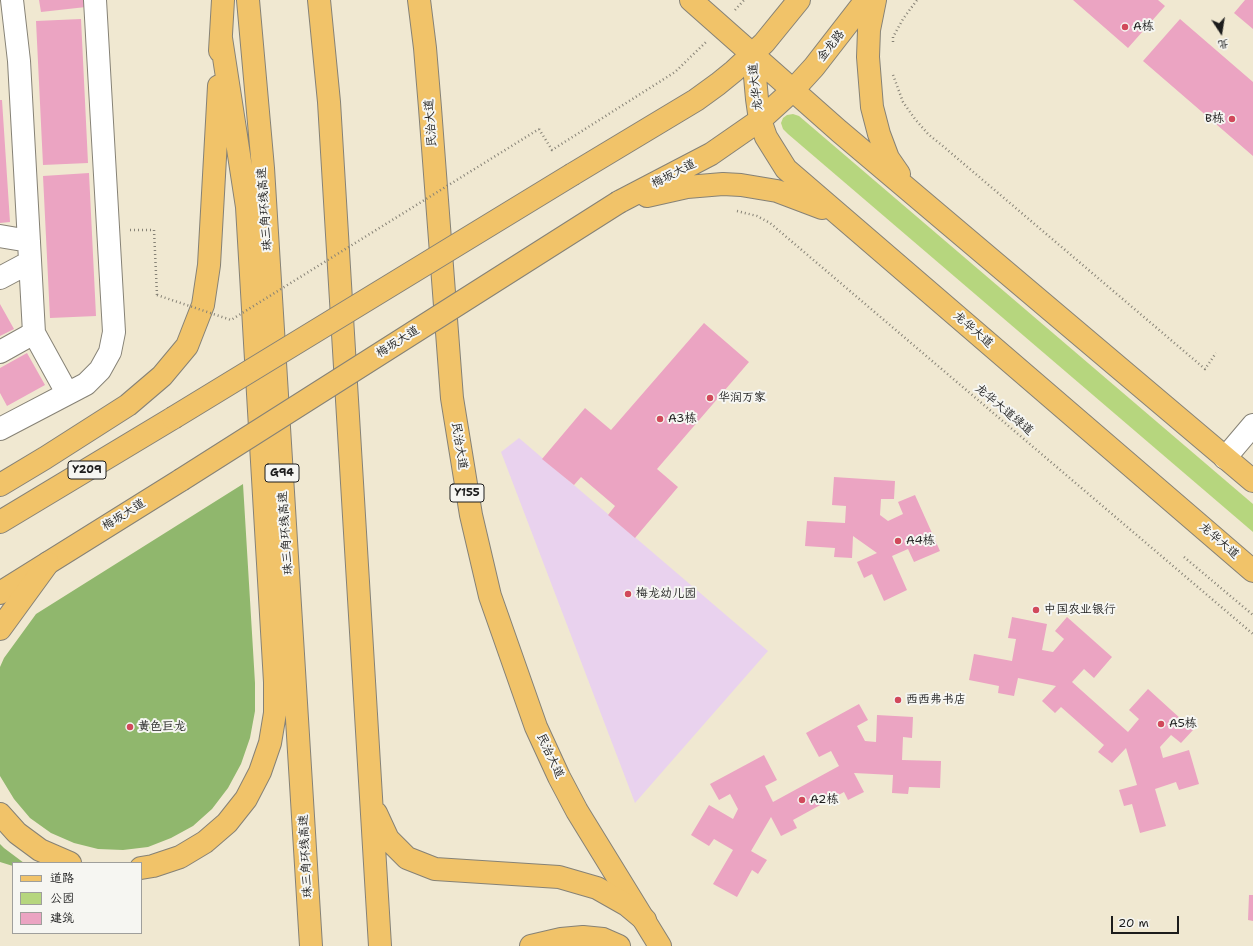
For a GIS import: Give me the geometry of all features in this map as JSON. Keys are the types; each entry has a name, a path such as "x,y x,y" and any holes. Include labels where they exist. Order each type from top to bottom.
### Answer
{"main road":[{"path":"0,485 128,405 162,376 187,346 203,305 209,265 223,0"},
{"name":"珠三角环线高速","path":"248,0 263,168 311,946"},
{"path":"319,0 329,102 380,946"},
{"name":"民治大道","path":"419,0 429,93 452,398 471,515 490,596 539,734 559,777 577,811 660,946"},
{"name":"龙华大道","path":"691,0 839,131 1253,481"},
{"path":"753,54 764,43 799,0"},
{"name":"金龙路","path":"793,90 814,67 866,0"},
{"path":"875,0 869,30 868,57 872,107 878,134 888,158 907,187"},
{"path":"142,868 180,857 205,842 227,823 246,799 260,772 270,743 275,713 247,207 221,38"},
{"name":"龙华大道","path":"753,54 760,120 766,137 786,169 1253,571"},
{"name":"Y209","path":"0,522 696,100 734,71 753,54"},
{"name":"梅坂大道","path":"0,593 619,202 711,154 760,120 793,90"},
{"path":"619,202 687,187 723,184 741,185 777,191 836,213"},
{"path":"0,629 48,563"},
{"path":"372,795 377,817 388,839 407,858 435,869 558,878 597,888 627,906 644,920"},
{"path":"0,814 17,833 40,850 68,862"},
{"path":"531,946 583,937 603,939 618,946"}],"street":[{"path":"12,0 19,61 34,333 67,393"},
{"path":"0,429 86,384 100,370 110,352 114,332 95,0"},
{"path":"0,236 29,252"},
{"path":"0,278 29,252"},
{"path":"0,352 34,333"},
{"path":"1225,458 1253,425"}],"path":[{"path":"735,11 744,0"},
{"path":"893,43 894,37 903,19 917,0"},
{"path":"154,230 157,295 231,320 539,129 552,150 675,72 701,47"},
{"path":"893,68 893,75 903,102 924,129 944,148 1205,369 1216,353"},
{"name":"龙华大道绿道","path":"737,211 757,216 770,223 1253,634"},
{"path":"1184,557 1253,615"}],"shaded area":[{"name":"梅龙幼儿园","path":"519,438 768,651 635,803 501,452"}],"green space":[{"path":"793,114 799,116 1253,504 1253,532 788,134 783,129 781,123 783,118 787,115"},
{"path":"243,484 255,683 255,711 250,738 241,764 228,788 212,809 193,826 171,838 148,847 123,850 98,849 74,843 51,833 30,818 14,799 0,776 0,667 4,658 36,614"},
{"path":"0,844 23,862 12,862 12,866 0,862"}],"building":[{"path":"39,0 85,0 86,7 41,12"},
{"name":"A栋","path":"1073,0 1158,0 1165,6 1128,48"},
{"path":"1245,0 1253,0 1253,29 1234,13"},
{"path":"81,19 88,163 43,165 36,21"},
{"name":"B栋","path":"1180,19 1253,82 1253,156 1143,61"},
{"path":"0,100 2,100 10,222 0,223"},
{"path":"89,173 96,316 50,318 43,176"},
{"path":"0,304 14,329 0,336"},
{"name":"A3栋","path":"704,323 749,362 657,469 678,487 635,538 608,515 615,506 581,477 574,485 542,459 585,408 611,430"},
{"path":"27,353 45,385 7,406 0,393 0,368"},
{"name":"A4栋","path":"834,477 895,481 894,499 881,499 880,515 888,521 903,514 898,502 915,495 940,551 914,562 908,549 892,556 907,590 884,601 872,574 864,578 857,562 877,553 853,536 852,558 834,557 835,548 805,546 807,521 845,523 846,506 832,505"},
{"name":"A5栋","path":"1012,617 1047,624 1042,650 1053,652 1064,639 1055,631 1067,617 1112,657 1094,678 1084,669 1072,682 1128,732 1139,719 1129,710 1148,689 1193,730 1181,743 1171,735 1160,747 1163,758 1189,750 1199,784 1179,790 1176,782 1155,789 1166,826 1140,833 1132,804 1124,806 1119,790 1137,785 1126,748 1112,763 1098,752 1104,745 1061,707 1055,713 1042,701 1056,686 1018,678 1014,696 998,693 999,686 969,680 974,654 1012,661 1016,639 1008,638"},
{"name":"A2栋","path":"859,704 868,720 857,726 865,741 876,742 877,715 913,717 912,738 903,737 902,760 941,761 940,788 909,787 908,794 892,793 893,775 854,773 864,792 848,800 844,792 793,820 797,828 781,836 771,817 751,851 767,860 758,874 752,870 737,897 713,884 733,850 714,839 709,846 691,835 709,805 733,819 738,809 730,794 719,800 710,784 764,755 777,780 765,786 773,802 839,766 831,751 819,757 806,733"},
{"path":"1249,895 1253,895 1253,921 1248,920"}],"place":[{"name":"A栋","path":"1125,27"},
{"name":"B栋","path":"1232,119"},
{"name":"华润万家","path":"710,398"},
{"name":"A3栋","path":"660,419"},
{"name":"A4栋","path":"898,541"},
{"name":"梅龙幼儿园","path":"628,594"},
{"name":"中国农业银行","path":"1036,610"},
{"name":"西西弗书店","path":"898,700"},
{"name":"A5栋","path":"1161,724"},
{"name":"黄色巨龙","path":"130,727"},
{"name":"A2栋","path":"802,800"}]}
